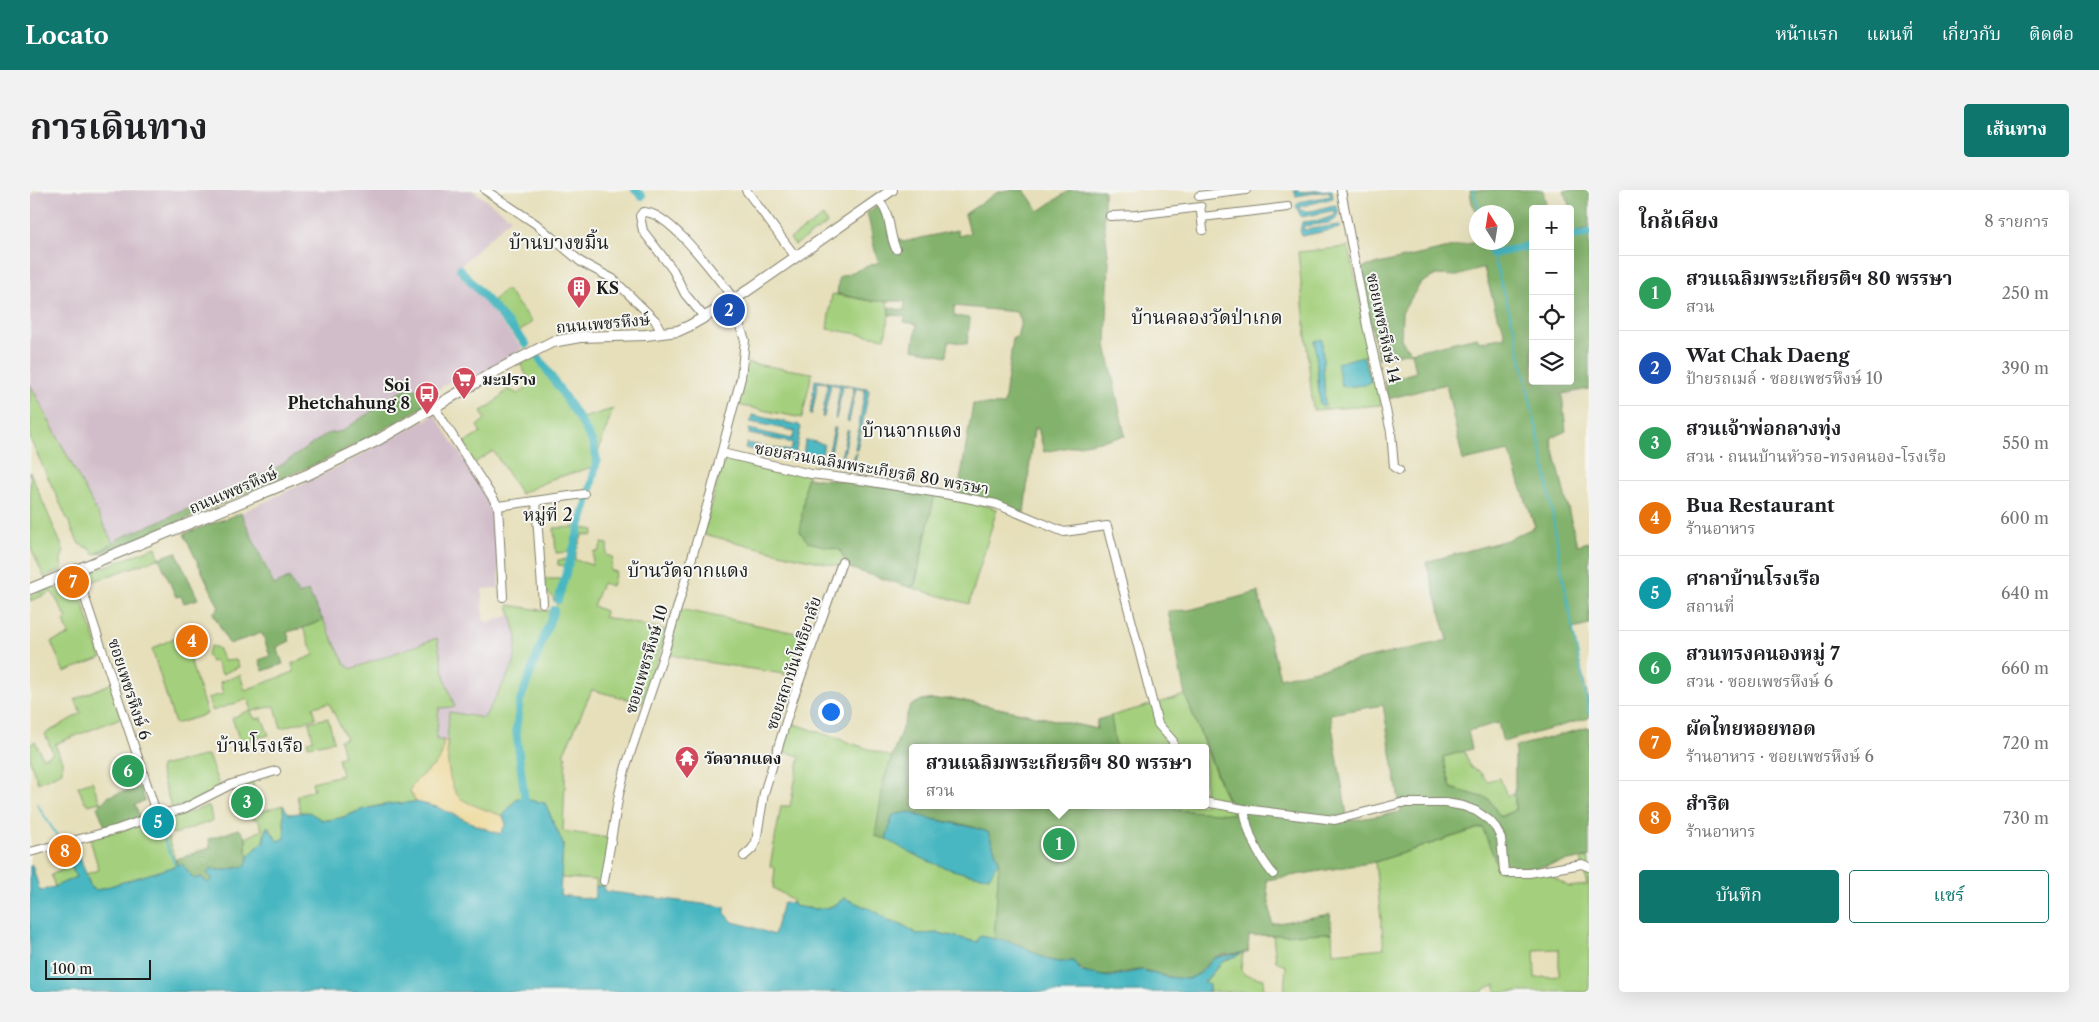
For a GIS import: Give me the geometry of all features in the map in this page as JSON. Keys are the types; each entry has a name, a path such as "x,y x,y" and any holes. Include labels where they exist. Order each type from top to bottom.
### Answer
{"main road":[{"name":"ถนนเพชรหึงษ์","path":"30,589 309,474 378,440 500,368 552,342 580,337 678,331 704,318 732,300 892,190"}],"street":[{"path":"485,190 536,224 581,262 613,279 655,320 662,333"},
{"path":"746,190 795,256"},
{"path":"1203,230 1199,193 1246,190"},
{"name":"ซอยเพชรหึงษ์ 14","path":"1341,190 1367,326 1391,432 1394,467 1398,470"},
{"path":"877,200 885,210 891,239 896,250"},
{"path":"1110,216 1136,215 1201,207"},
{"path":"1202,217 1288,207"},
{"name":"ซอยเพชรหึงษ์ 10","path":"604,881 619,794 626,766 664,653 722,453 744,357 743,331 732,300 698,254 665,220 656,215 643,212 640,216 643,231 673,270 690,301 704,318"},
{"path":"434,407 498,506 504,597"},
{"name":"ซอยสวนเฉลิมพระเกียรติ 80 พรรษา","path":"722,453 812,474 938,493 996,504 1064,532 1107,526 1158,724 1173,741 1173,744"},
{"path":"498,506 584,494"},
{"path":"536,501 543,603"},
{"name":"ซอยสถาบันโพธิยาลัย","path":"744,856 752,849 756,842 764,793 793,700 842,562"},
{"name":"ซอยเพชรหึงษ์ 6","path":"76,571 157,815"},
{"path":"30,852 118,829 157,815 184,809 232,784 276,770"},
{"path":"1209,803 1244,809 1336,820 1401,803 1446,802 1476,811 1496,828 1502,838 1505,873 1529,873 1582,864 1589,867"},
{"path":"1244,809 1253,845 1272,874"}],"shaded area":[{"path":"39,190 472,190 511,218 457,269 523,349 463,384 456,377 429,396 292,469 113,543 30,384 30,196"},
{"path":"435,415 497,510 499,588 482,589 483,619 487,623 511,615 517,635 514,664 484,718 449,712 447,741 436,740 439,708 454,707 445,679 437,638 351,669 345,664 308,591 299,596 275,585 241,513 344,464"}],"green space":[{"path":"1006,190 1024,190 1039,211 1070,190 1104,190 1104,222 1109,262 1106,345 1125,436 1044,452 1038,428 1034,429 1024,513 958,493 973,404 1004,405 1013,338 1017,337 1021,321 1016,312 954,306 954,316 970,318 967,344 949,341 947,356 913,349 917,324 904,322 905,316 889,315 889,307 904,311 905,301 872,301 837,294 839,277 879,262 867,213 884,200 895,235 903,242 957,230 959,236 970,233 965,214 996,193"},
{"path":"1470,190 1543,190 1546,205 1529,205 1529,385 1574,385 1575,218 1574,205 1570,205 1564,190 1589,190 1589,228 1578,231 1580,236 1589,234 1589,389 1562,394 1566,431 1551,438 1577,545 1589,542 1589,625 1572,629 1589,703 1589,718 1503,742 1498,723 1468,731 1472,749 1443,757 1451,788 1489,799 1500,817 1515,810 1515,747 1589,727 1589,857 1533,868 1499,870 1482,827 1375,862 1266,880 1272,924 1330,914 1332,933 1249,936 1248,952 1217,956 1195,976 1186,979 1141,970 1098,976 1081,969 1073,961 1057,962 1029,949 994,939 999,861 988,832 966,825 926,818 909,812 893,815 886,839 875,836 884,779 910,706 922,700 955,699 1097,729 1097,720 1111,716 1115,744 909,744 909,809 1175,809 1233,814 1209,754 1209,744 1205,744 1185,695 1168,611 1189,610 1258,592 1280,678 1448,640 1426,562 1507,540 1535,527 1509,451 1463,461 1446,384 1388,399 1384,381 1416,372 1412,352 1378,358 1360,268 1469,244 1469,250 1514,250 1514,205 1473,205","holes":["1484,268 1497,315 1502,324 1505,337 1479,342 1477,337 1411,352 1401,339 1402,313 1420,284 1436,275 1457,276","1383,705 1401,812 1348,821 1330,714"]},
{"path":"823,216 827,224 795,245 790,239"},
{"path":"1349,247 1381,405 1313,410 1298,252","holes":["1322,340 1325,406 1320,404 1315,341"]},
{"path":"506,289 532,322 518,333 492,301"},
{"path":"832,294 872,301 887,300 889,315 885,338 827,329"},
{"path":"541,355 582,418 613,409 593,467 552,479 521,494 493,451 473,464 460,445 481,433 477,426 485,419 481,411 489,407 508,389 518,394 532,384 520,364"},
{"path":"747,363 812,373 802,418 737,405"},
{"path":"30,384 113,543 94,555 92,550 79,544 30,439"},
{"path":"413,386 423,396 433,391 436,399 325,460 117,548 96,554 117,539 217,497 278,467 327,434 342,431 403,390"},
{"path":"724,457 808,475 808,542 840,550 849,568 703,534"},
{"path":"30,472 64,551 61,559 62,570 44,577 30,546"},
{"path":"806,478 846,481 935,494 914,586 909,587 849,568 840,550 808,542 800,532"},
{"path":"935,494 997,509 969,604 909,587 914,586 916,582"},
{"path":"241,513 274,585 289,578 299,595 308,591 323,620 287,632 290,641 277,647 283,664 263,671 259,660 270,656 262,633 229,644 213,613 219,607 184,534"},
{"path":"578,527 594,530 592,536 583,534 575,560 592,565 594,551 598,552 602,543 608,544 606,555 613,557 610,570 616,572 612,586 602,583 593,606 605,611 604,617 667,630 643,703 592,690 563,755 566,756 563,831 609,838 604,886 596,886 596,880 561,878 563,844 545,803 517,798 503,816 469,804 460,799 454,791 447,757 449,712 484,718 514,664 517,637 508,605 554,612 557,604 553,600 554,598 545,591 543,579 565,579 568,566 558,565 558,560 570,559 569,552 556,553 554,528"},
{"path":"156,547 159,558 86,584 83,575"},
{"path":"176,552 198,599 184,603 181,596 176,597 159,558"},
{"path":"75,579 101,658 64,672 51,642 69,635 64,620 67,619 52,592 30,601 30,596"},
{"path":"680,609 796,633 811,639 795,680 784,674 693,660 664,653"},
{"path":"323,620 345,664 351,669 437,638 445,679 455,707 439,708 436,740 443,740 442,753 434,766 412,786 410,791 416,802 375,806 333,820 325,820 300,812 297,795 314,790 312,782 342,775 338,758 344,756 340,740 346,738 329,703 313,707 316,718 281,728 275,706 252,711 248,699 212,711 208,698 223,694 220,682 240,675 245,690 294,672 292,664 314,655 303,628"},
{"path":"182,634 207,714 175,724 152,649"},
{"path":"211,646 218,648 224,661 236,660 239,667 222,674 215,661 211,662 207,654"},
{"path":"112,683 123,717 55,744 62,761 62,772 38,783 30,761 30,745 35,741 43,758 53,753 45,734 81,713 75,699"},
{"path":"1185,695 1204,744 909,744 909,809 1209,809 1209,756 1250,851 1248,952 1243,953 1241,970 1245,975 1264,979 1263,989 1278,992 1209,992 1209,984 1204,983 1222,962 1240,954 1005,943 981,936 977,942 939,933 917,934 903,925 888,921 877,912 844,898 833,906 820,908 801,907 794,906 791,899 773,888 775,868 770,866 781,806 790,806 800,756 780,751 789,722 892,757 889,765 922,700 955,699 1097,729 1097,720"},
{"path":"250,710 255,719 262,718 269,735 240,742 232,718"},
{"path":"328,718 334,741 308,746 307,741 313,740 309,722"},
{"path":"1464,751 1471,768 1479,771 1487,781 1500,778 1507,796 1515,794 1515,810 1499,817 1489,799 1451,788 1443,757"},
{"path":"208,755 220,788 192,802 172,809 160,772 161,766"},
{"path":"135,757 141,776 122,785 114,766"},
{"path":"252,780 260,812 283,805 285,838 278,841 268,826 265,830 263,842 249,855 246,851 246,838 262,830 258,819 242,818 233,785"},
{"path":"92,781 100,802 88,805 83,799 78,786"},
{"path":"140,787 145,800 135,805 141,819 107,831 97,807 109,796"},
{"path":"207,806 210,808 212,821 174,834 171,832 168,820"},
{"path":"151,821 154,829 164,825 177,866 97,890 91,888 86,874 99,870 90,839"},
{"path":"1483,827 1500,870 1537,867 1569,887 1587,885 1581,858 1589,859 1589,992 1496,992 1496,984 1484,989 1483,992 1284,992 1286,966 1276,961 1273,935 1332,933 1333,953 1384,948 1375,862","holes":["1559,949 1559,976 1535,978 1534,950"]},
{"path":"239,829 246,838 246,850 249,855 246,866 226,870 209,870 209,875 212,879 208,883 201,877 194,880 182,865 177,866 176,859 210,848 209,839"},
{"path":"71,866 76,877 55,887 51,875"}],"sand":[{"path":"443,740 447,741 449,774 454,790 463,800 503,816 506,824 501,834 416,802 410,791 412,786 438,761 442,753"}],"water":[{"path":"1294,190 1300,192 1332,190 1333,198 1299,207 1300,210 1309,211 1336,205 1339,212 1336,219 1328,223 1304,226 1303,230 1338,225 1340,228 1302,236 1300,231 1302,222 1322,220 1335,215 1336,211 1301,217 1296,206 1299,202 1330,196 1331,193 1327,191 1296,196"},
{"path":"1322,339 1325,406 1320,404 1315,341"},
{"path":"1363,356 1371,381 1365,385 1344,387 1341,384 1337,363"},
{"path":"815,380 867,388 869,391 857,450 855,449 865,390 856,388 849,422 847,421 854,389 843,385 835,419 840,386 831,384 824,417 822,417 828,383 818,382 812,414 810,414"},
{"path":"752,415 801,427 795,454 791,458 745,448 747,443 790,451 793,443 749,434 749,429 792,439 795,431 750,422"},
{"path":"834,428 836,428 829,462 840,463 847,430 849,430 842,463 852,466 855,453 857,453 853,468 807,460 803,457 805,441 807,440 824,444 821,459 827,460"},
{"path":"517,798 545,803 563,844 560,895 594,899 596,886 604,886 604,891 725,907 725,913 733,922 774,935 783,903 793,903 794,906 820,909 833,906 844,898 877,912 888,921 903,925 917,934 939,933 977,942 980,936 1002,940 1022,946 1051,961 1073,961 1082,972 1109,977 1142,970 1166,977 1188,979 1199,974 1214,958 1243,953 1222,962 1204,982 1209,984 1209,992 30,992 30,866 32,865 40,891 76,877 67,857 79,854 91,888 97,890 182,864 194,879 201,877 208,883 212,879 207,873 210,870 226,870 246,866 249,855 263,842 267,826 278,841 285,838 283,805 289,814 309,812 322,820 329,820 344,817 364,809 416,802 437,807 500,834 506,824 503,816"},
{"path":"909,812 988,832 999,861 989,877 961,872 935,864 886,839 893,815"}],"waterway":[{"path":"635,190 642,196"},
{"path":"1473,190 1478,205"},
{"path":"1574,236 1589,233"},
{"path":"1492,254 1529,246"},
{"path":"1491,250 1515,331 1545,468 1561,567 1589,714"},
{"path":"460,269 526,344"},
{"path":"539,358 580,420 593,443 597,460 588,499 558,600"},
{"path":"526,809 516,730 520,701 554,610"},
{"path":"37,804 61,842"},
{"path":"159,828 176,867"}],"place":[{"name":"KS","path":"579,309"},
{"name":"Wat Chak Daeng","path":"729,310"},
{"name":"มะปราง","path":"464,400"},
{"name":"Soi Phetchahung 8","path":"427,415"},
{"name":"ผัดไทยหอยทอด","path":"73,582"},
{"name":"Bua Restaurant","path":"192,641"},
{"name":"สวนทรงคนองหมู่ 7","path":"128,771"},
{"name":"วัดจากแดง","path":"687,779"},
{"name":"สวนเจ้าพ่อกลางทุ่ง","path":"247,802"},
{"name":"ศาลาบ้านโรงเรือ","path":"158,822"},
{"name":"สวนเฉลิมพระเกียรติฯ 80 พรรษา","path":"1059,844"},
{"name":"สำริต","path":"65,851"}],"district":[{"name":"บ้านบางขมิ้น","path":"559,242"},
{"name":"บ้านคลองวัดป่าเกด","path":"1207,317"},
{"name":"บ้านจากแดง","path":"912,430"},
{"name":"หมู่ที่ 2","path":"548,515"},
{"name":"บ้านวัดจากแดง","path":"688,570"},
{"name":"บ้านโรงเรือ","path":"260,745"}]}
